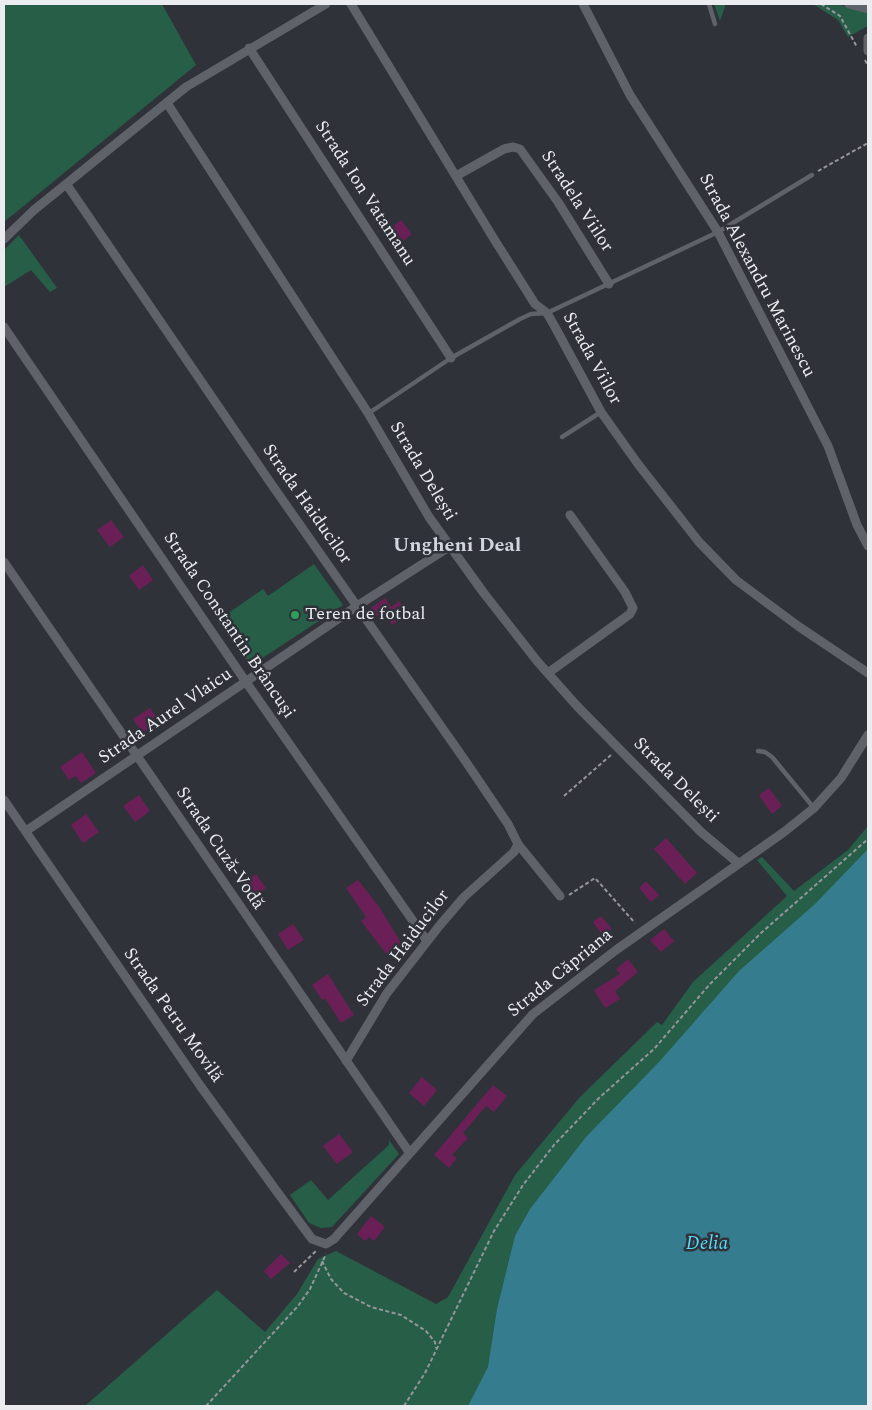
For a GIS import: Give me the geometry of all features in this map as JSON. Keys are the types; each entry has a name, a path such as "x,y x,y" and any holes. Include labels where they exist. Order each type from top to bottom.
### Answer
{"street":[{"path":"4,239 34,210 200,78 326,4"},
{"name":"Strada Viilor","path":"351,4 535,304 547,314 601,412 665,499 699,542 724,568 798,626 868,673"},
{"name":"Strada Alexandru Marinescu","path":"583,4 630,95 718,232 828,446 860,531 868,546"},
{"path":"849,4 868,9"},
{"path":"864,53 868,38"},
{"name":"Strada Ion Vatamanu","path":"249,48 451,358"},
{"name":"Strada Delești","path":"167,103 368,413 412,490 449,547 548,673 619,749 701,832 738,863"},
{"name":"Stradela Viilor","path":"456,176 504,150 513,147 520,149 558,202 609,284"},
{"name":"Strada Haiducilor","path":"67,185 508,824 518,844 560,896"},
{"name":"Strada Constantin Brâncuşi","path":"4,327 246,682 426,941"},
{"path":"548,673 630,614 633,608 625,592 570,515"},
{"name":"Strada Aurel Vlaicu","path":"26,831 357,606 449,547"},
{"name":"Strada Cuză-Vodă","path":"4,562 136,757 409,1152"},
{"name":"Strada Căpriana","path":"321,1244 326,1244 334,1239 409,1152 444,1116 504,1044 533,1014 642,931 784,832 814,808 842,778 868,735"},
{"name":"Strada Petru Movilă","path":"4,800 199,1084 312,1239 321,1244"},
{"name":"Strada Haiducilor","path":"346,1061 387,993 426,941 464,897 514,852 518,844"}],"lane":[{"path":"709,4 715,24"},
{"path":"368,413 451,358 520,319 531,314 547,314 718,232 812,175"},
{"path":"562,437 601,412"},
{"path":"758,751 765,752 772,757 814,808"}],"path":[{"path":"821,4 840,16 864,53 868,66"},
{"path":"812,175 868,143"},
{"path":"564,796 619,749"},
{"path":"404,1406 424,1373 494,1231 523,1185 554,1145 599,1098 654,1049 710,984 761,933 868,840"},
{"path":"560,896 567,896 595,878 642,931"},
{"path":"206,1406 298,1306 310,1289 334,1239"},
{"path":"294,1272 314,1255 321,1244"},
{"path":"322,1262 331,1278 344,1293 371,1307 401,1315 426,1331 435,1342 436,1348"}],"green space":[{"path":"4,4 162,4 196,65 4,222"},
{"path":"714,4 726,4 720,21"},
{"path":"813,4 835,4 868,11 868,26 848,37 838,20"},
{"path":"19,235 57,288 50,292 31,270 4,287 4,250"},
{"path":"314,564 343,605 258,661 245,659 217,621 263,589 268,596"},
{"path":"868,826 868,872 490,1406 85,1406 217,1290 265,1332 297,1294 318,1259 336,1251 436,1304 448,1297 515,1175 580,1097 657,1022 662,1025 693,982 787,896 757,860 762,857 794,891 848,850"},
{"path":"389,1140 399,1154 332,1227 321,1228 309,1223 290,1195 311,1180 328,1200 389,1145"}],"water":[{"name":"Delia","path":"868,849 868,1406 468,1406 488,1367 497,1309 515,1236 530,1209 586,1137 659,1062 739,971 815,904"}],"building":[{"path":"401,220 412,234 398,245 387,231"},
{"path":"111,520 124,537 110,547 97,530"},
{"path":"143,565 153,580 139,590 129,576"},
{"path":"385,598 391,607 399,601 408,614 392,625 383,612 378,617 371,608"},
{"path":"150,708 159,721 142,733 133,719"},
{"path":"82,752 96,773 81,783 76,776 69,780 60,767"},
{"path":"769,788 782,806 772,814 759,795"},
{"path":"139,795 150,811 135,822 123,806"},
{"path":"86,814 99,832 83,843 71,825"},
{"path":"666,838 697,873 685,884 654,849"},
{"path":"256,874 266,888 254,897 244,883"},
{"path":"358,880 380,908 403,946 388,956 361,921 366,917 346,888"},
{"path":"646,881 659,895 651,902 639,888"},
{"path":"601,916 612,929 603,936 593,922"},
{"path":"293,924 304,940 288,950 278,934"},
{"path":"664,929 674,941 661,952 650,940"},
{"path":"628,959 638,972 615,991 620,999 605,1008 594,990 620,974 616,969"},
{"path":"328,974 354,1015 341,1023 325,998 322,1000 312,985"},
{"path":"422,1077 437,1090 424,1106 409,1093"},
{"path":"493,1085 507,1096 494,1112 486,1106 463,1133 468,1138 452,1155 457,1158 449,1168 434,1155"},
{"path":"339,1134 353,1152 337,1164 323,1146"},
{"path":"371,1216 385,1227 374,1241 369,1237 365,1241 357,1234"},
{"path":"281,1254 290,1263 271,1279 264,1271"}],"place":[{"name":"Teren de fotbal","path":"295,615"}],"district":[{"name":"Ungheni Deal","path":"457,547"}]}
